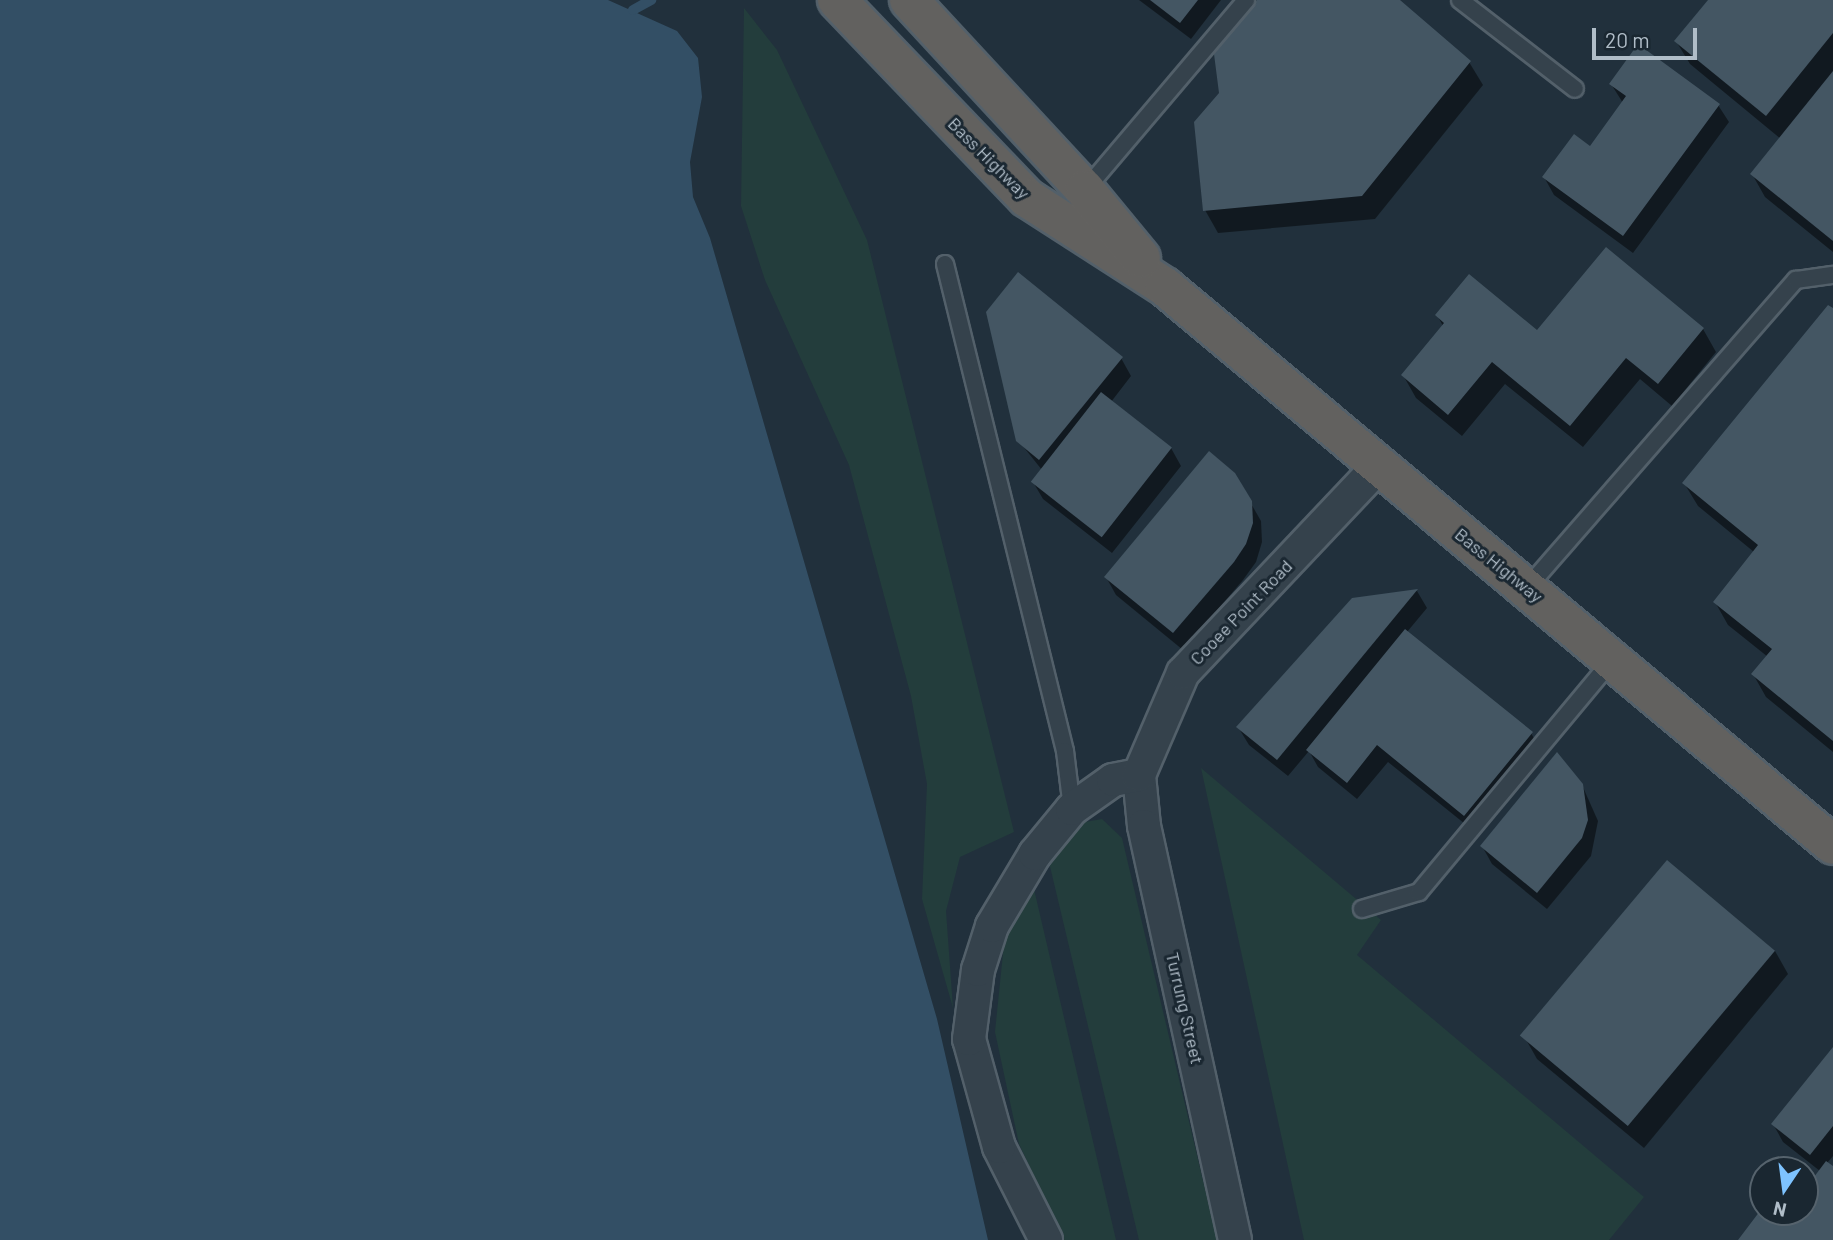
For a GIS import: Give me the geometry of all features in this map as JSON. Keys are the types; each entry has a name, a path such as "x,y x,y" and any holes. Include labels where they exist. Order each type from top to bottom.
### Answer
{"highway":[{"name":"Bass Highway","path":"837,0 1027,198 1165,287 1833,845"},
{"name":"Bass Highway","path":"909,0 1085,190 1165,287"}],"street":[{"name":"Cooee Point Road","path":"1139,775 1183,673 1379,466"},
{"path":"1046,1240 999,1147 969,1039 978,970 992,926 1035,854 1072,809 1113,780 1139,775"},
{"name":"Turrung Street","path":"1139,775 1144,826 1236,1240"}],"lane":[{"path":"1085,190 1246,0"},
{"path":"1460,0 1575,89"},
{"path":"944,264 1065,751 1072,809"},
{"path":"1527,588 1796,280 1833,275"},
{"path":"1362,909 1419,892 1613,659"}],"green space":[{"path":"744,8 777,50 867,240 1014,832 960,857 946,911 953,1008 922,899 927,784 911,696 849,465 765,280 741,206"},
{"path":"1201,768 1381,920 1357,955 1644,1197 1609,1240 1304,1240"},
{"path":"1102,819 1122,838 1217,1240 1139,1240 1048,858 1085,822"},
{"path":"1033,885 1116,1240 1064,1240 1019,1144 995,1032 1005,934"}],"water":[{"path":"0,0 608,0 677,31 698,58 702,97 690,162 693,197 710,238 937,1019 988,1240 0,1240"}],"building":[{"path":"1150,0 1198,0 1180,23"},
{"path":"1257,0 1400,0 1471,61 1362,196 1203,211 1194,122 1219,93 1214,54"},
{"path":"1708,0 1833,0 1833,33 1766,116 1674,41"},
{"path":"1638,44 1720,104 1623,236 1542,177 1574,134 1590,146 1626,96 1609,84"},
{"path":"1833,71 1833,241 1750,174"},
{"path":"1606,247 1704,328 1658,384 1626,358 1570,426 1492,362 1448,415 1401,375 1444,323 1435,315 1469,274 1537,330"},
{"path":"1018,272 1123,357 1039,460 1016,441 986,312"},
{"path":"1828,305 1833,308 1833,741 1751,674 1772,649 1713,602 1758,545 1682,483"},
{"path":"1101,392 1172,447 1102,537 1031,482"},
{"path":"1209,451 1235,473 1252,501 1253,523 1246,544 1234,562 1173,633 1104,577"},
{"path":"1418,589 1277,760 1236,727 1352,598"},
{"path":"1405,629 1533,732 1464,816 1377,745 1347,783 1306,750"},
{"path":"1557,752 1583,784 1588,820 1582,838 1537,893 1480,846"},
{"path":"1667,860 1775,951 1628,1126 1520,1035"},
{"path":"1833,1047 1833,1126 1810,1155 1771,1124"},
{"path":"1826,1161 1833,1166 1833,1240 1738,1240 1749,1225 1819,1226 1819,1170"}],"waterway":[{"path":"633,10 651,0"}]}
